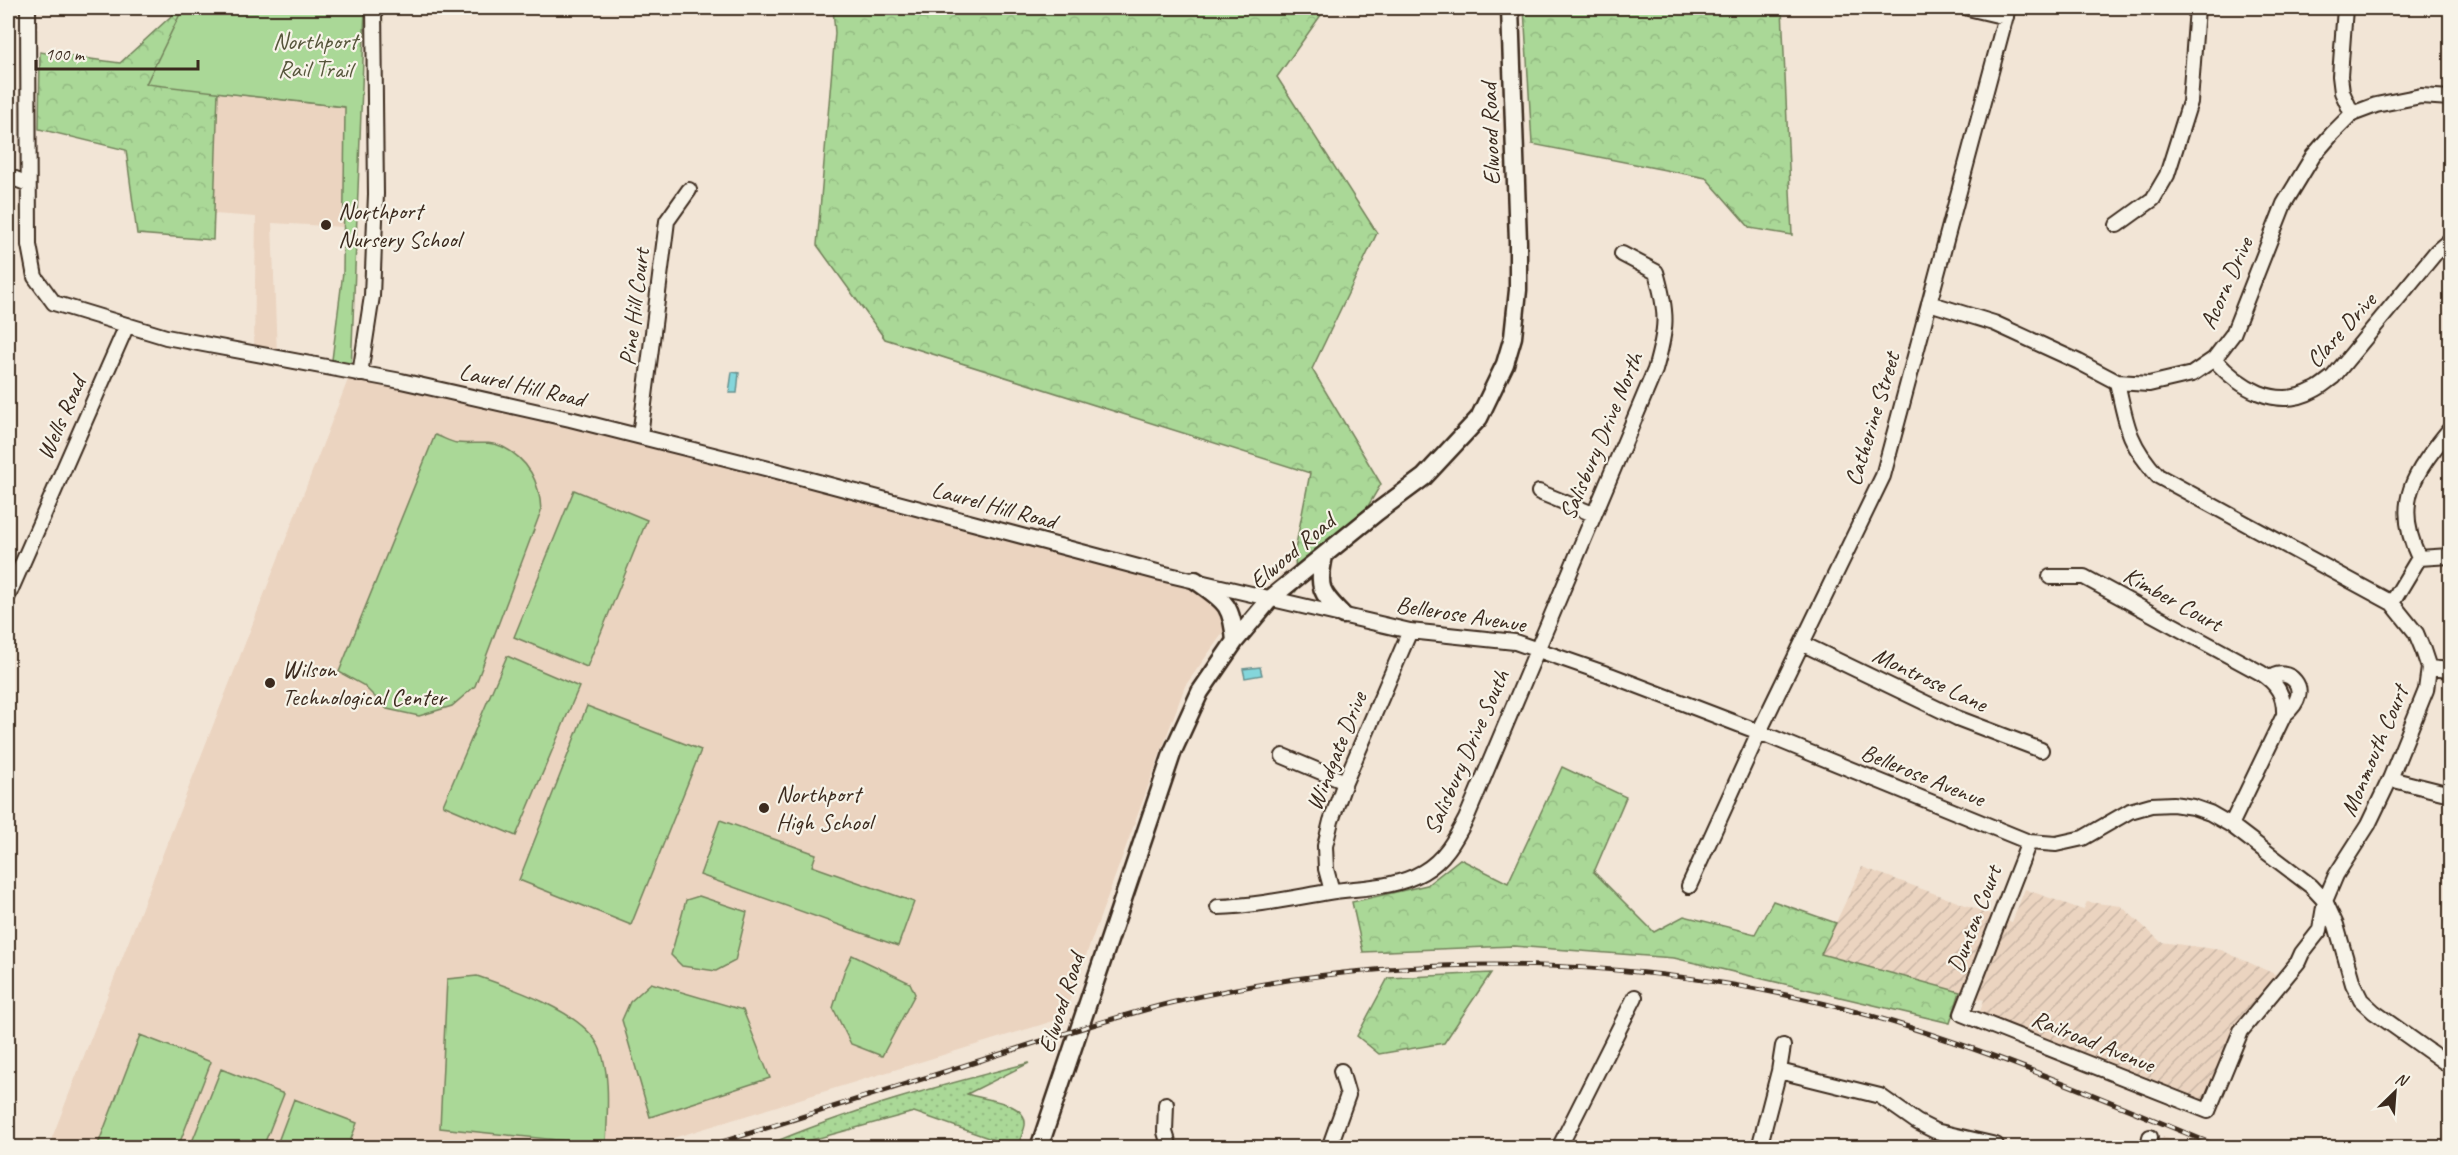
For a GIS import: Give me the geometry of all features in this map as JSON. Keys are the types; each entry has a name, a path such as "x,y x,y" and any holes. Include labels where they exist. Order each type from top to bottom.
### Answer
{"main road":[{"name":"Elwood Road","path":"1039,1148 1173,751 1200,692 1235,641 1272,598 1424,477 1472,429 1505,364 1513,336 1518,290 1510,8"},
{"path":"1324,556 1319,578 1324,595 1344,615"},
{"path":"1195,580 1224,602 1233,618 1235,641"}],"street":[{"name":"Laurel Hill Road","path":"28,8 29,245 35,277 54,303 166,337 519,407 640,436 1161,573 1272,598"},
{"path":"360,374 373,285 376,194 374,8"},
{"path":"1968,8 2007,12"},
{"path":"2117,225 2153,199 2167,175 2190,102 2197,8"},
{"path":"2345,8 2340,76 2342,92 2352,114"},
{"name":"Catherine Street","path":"1689,886 1759,732 1883,476 2007,12"},
{"name":"Acorn Drive","path":"1929,303 1994,323 2117,382 2148,384 2192,374 2214,359 2233,334 2284,204 2313,156 2352,114 2376,105 2421,96 2451,98"},
{"path":"8,176 28,184"},
{"name":"Pine Hill Court","path":"640,436 667,221 689,190"},
{"name":"Clare Drive","path":"2214,359 2238,382 2264,395 2286,398 2313,391 2333,376 2437,251 2451,240"},
{"name":"Salisbury Drive North","path":"1537,648 1655,370 1663,344 1666,317 1656,272 1622,254"},
{"name":"Wells Road","path":"8,596 127,324"},
{"name":"Monmouth Court","path":"2117,382 2128,435 2141,458 2158,476 2392,603 2416,633 2428,668 2423,699 2368,825 2336,875 2325,901 2320,930 2302,953 2298,962 2241,1031 2208,1111"},
{"path":"2419,558 2408,528 2406,512 2408,494 2424,462 2451,429"},
{"path":"1539,492 1593,514"},
{"path":"2419,558 2451,556"},
{"path":"2392,603 2419,558"},
{"name":"Kimber Court","path":"2050,577 2084,577 2270,679 2279,690 2284,715 2232,825"},
{"name":"Bellerose Avenue","path":"1272,598 1410,631 1494,639 1537,648 1759,732 2029,842 2056,844 2083,838 2130,811 2151,805 2173,804 2193,807 2210,813 2232,825 2311,886 2325,901 2336,925 2353,984 2361,1000 2407,1036 2451,1066"},
{"name":"Windgate Drive","path":"1332,891 1326,870 1325,846 1345,782 1410,631"},
{"name":"Montrose Lane","path":"1803,644 1957,718 2041,750"},
{"name":"Salisbury Drive South","path":"1218,907 1246,907 1332,891 1371,888 1407,879 1424,871 1441,858 1466,819 1537,648"},
{"path":"2428,668 2451,670"},
{"path":"1283,756 1345,782"},
{"path":"2390,779 2451,794"},
{"name":"Dunton Court","path":"1962,1014 2029,842"},
{"path":"1559,1148 1635,997"},
{"name":"Railroad Avenue","path":"1962,1014 2208,1111"},
{"path":"1759,1148 1779,1071 1783,1046"},
{"path":"1329,1148 1348,1095 1341,1071"},
{"path":"1779,1071 1880,1096 1917,1122 1935,1131 1996,1145"},
{"path":"1166,1104 1165,1132 1170,1148"}],"shaded area":[{"name":"Northport Nursery School","path":"218,92 345,107 344,227 272,223 277,354 254,349 256,217 214,214"},
{"name":"Northport High School","path":"351,372 691,452 1193,583 1222,605 1230,623 1185,686 1063,1018 644,1147 48,1148"},
{"path":"1862,867 2012,922 2025,889 2083,910 2087,902 2121,906 2161,942 2221,950 2279,976 2204,1105 1979,1014 1984,1000 1821,954"},
{"path":"2163,1137 2187,1147 2160,1147"}],"green space":[{"path":"180,8 229,10 252,8 345,107 218,92 213,240 137,234 126,150 39,129 40,52 120,63"},
{"name":"Northport Rail Trail","path":"183,8 245,11 246,8 365,8 351,372 331,368 343,272 345,107 146,84"},
{"path":"833,8 1326,8 1277,77 1377,233 1312,369 1381,484 1344,547 1309,567 1296,591 1295,550 1310,473 885,339 817,245 835,33"},
{"path":"1524,8 1782,8 1792,235 1750,228 1706,178 1532,144"},
{"path":"435,435 457,443 497,445 512,452 531,473 538,491 541,511 475,686 452,706 419,716 387,709 363,685 339,672"},
{"path":"574,490 647,520 587,667 514,637"},
{"path":"507,656 579,687 516,836 443,805"},
{"path":"587,706 701,750 631,925 519,880"},
{"path":"1562,767 1626,797 1594,872 1654,932 1684,916 1755,934 1773,901 1836,923 1821,954 1960,992 1950,1023 1674,958 1513,946 1363,952 1352,902 1427,885 1460,859 1508,883"},
{"path":"720,820 816,854 812,866 914,902 898,946 700,875"},
{"path":"699,896 747,912 735,961 716,971 682,966 671,955 686,900"},
{"path":"852,955 910,983 915,994 882,1056 851,1044 833,1008"},
{"path":"1491,973 1444,1043 1379,1054 1357,1036 1388,978"},
{"path":"477,976 543,1002 576,1021 588,1031 597,1043 605,1066 608,1107 606,1145 440,1128 447,979"},
{"path":"651,983 743,1010 770,1078 650,1117 622,1020 630,1002"},
{"path":"140,1035 211,1062 178,1147 97,1147"},
{"path":"1029,1063 967,1094 1003,1103 1019,1111 1024,1117 1025,1125 1017,1147 1002,1147 1003,1143 914,1112 786,1147 763,1147 861,1110"},
{"path":"221,1069 284,1094 263,1147 190,1147"},
{"path":"294,1099 357,1123 348,1147 276,1147"}],"water":[{"path":"732,372 739,373 737,393 729,393"},
{"path":"1260,667 1262,675 1245,678 1243,669"}],"railway":[{"path":"703,1148 1076,1030 1171,1003 1257,985 1345,973 1434,966 1524,965 1613,970 1702,980 1790,996 1875,1017 2007,1061 2222,1148"}],"place":[{"name":"Northport Nursery School","path":"326,225"},
{"name":"Wilson Technological Center","path":"270,683"},
{"name":"Northport High School","path":"764,808"}]}
